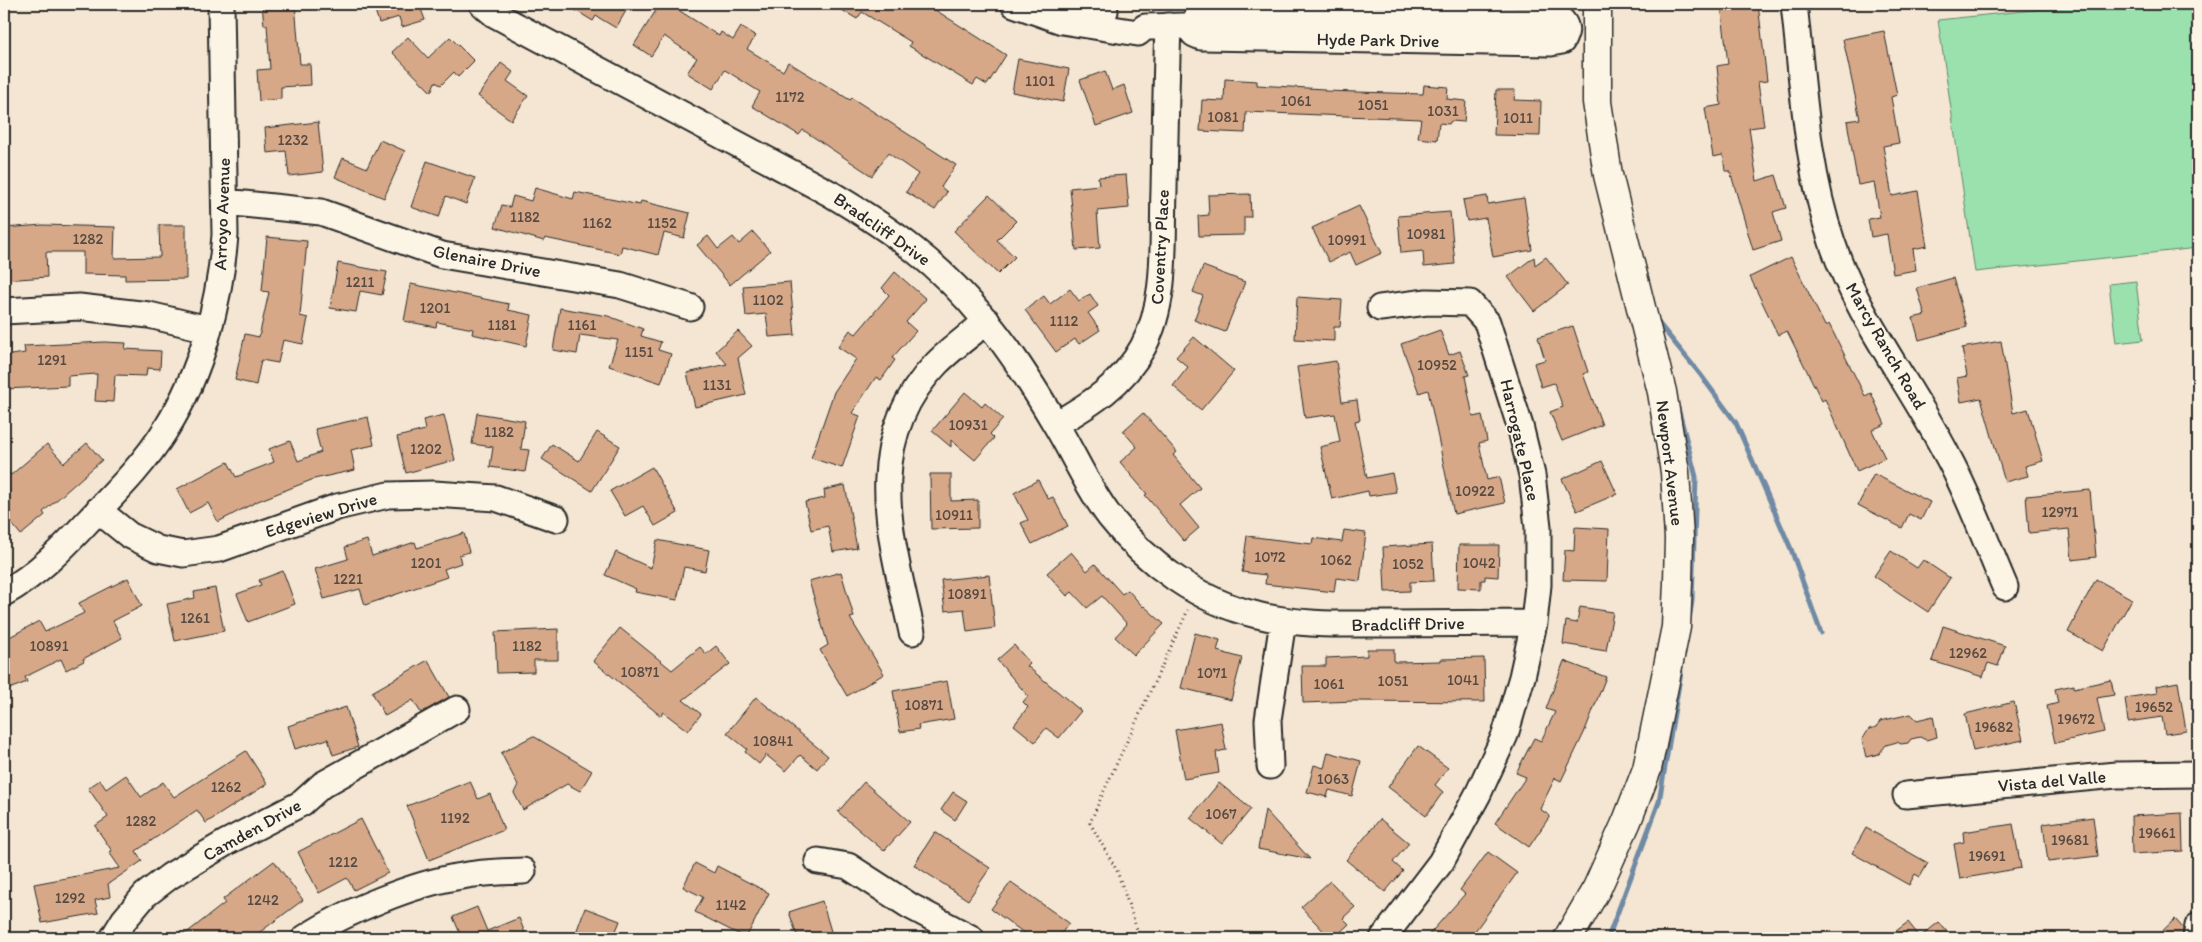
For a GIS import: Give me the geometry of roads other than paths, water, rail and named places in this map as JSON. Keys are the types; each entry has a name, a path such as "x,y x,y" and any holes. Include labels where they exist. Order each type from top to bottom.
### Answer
{"main road":[{"name":"Newport Avenue","path":"1568,938 1597,888 1627,821 1647,769 1676,627 1680,538 1675,472 1662,392 1608,174 1597,102 1597,4"}],"street":[{"name":"Arroyo Avenue","path":"4,594 42,566 133,473 166,428 196,367 208,329 223,267 225,202 221,4"},
{"name":"Bradcliff Drive","path":"482,4 494,14 831,194 882,225 914,248 947,277 987,322 1014,357 1056,424 1109,516 1132,543 1169,573 1208,599 1254,615 1283,621 1339,624 1534,623"},
{"name":"Hyde Park Drive","path":"1014,4 1062,21 1138,33 1196,19 1220,17 1552,21 1562,22 1566,25 1567,33 1597,34"},
{"path":"1068,4 1137,17 1143,22 1168,26"},
{"name":"Marcy Ranch Road","path":"1794,4 1809,147 1818,194 1832,243 1856,298 1948,456 2005,586"},
{"name":"Coventry Place","path":"1056,424 1107,392 1123,376 1143,347 1156,314 1162,270 1168,26"},
{"name":"Glenaire Drive","path":"225,202 321,212 442,255 620,285 690,307"},
{"name":"Harrogate Place","path":"1380,308 1427,302 1470,303 1488,322 1520,426 1532,476 1538,527 1538,585 1534,623 1522,677 1505,735 1478,794 1441,862 1384,938"},
{"path":"4,311 78,307 149,315 208,329"},
{"path":"912,632 893,548 887,503 890,453 904,411 917,388 937,363 987,322"},
{"name":"Edgeview Drive","path":"98,510 129,536 158,549 183,554 218,549 337,507 388,496 434,494 496,498 556,519"},
{"path":"1270,766 1268,720 1283,621"},
{"name":"Camden Drive","path":"113,938 124,920 145,895 170,876 227,842 302,803 322,785 458,709"},
{"name":"Vista del Valle","path":"1906,795 2116,775 2198,774"},
{"path":"818,861 848,866 910,906 972,938"},
{"path":"304,938 368,906 416,888 461,876 523,871"},
{"path":"2196,938 2198,926"}],"waterway":[{"path":"1656,320 1700,374 1736,423 1791,549 1821,633"},
{"path":"1678,408 1696,477 1692,601 1689,620"},
{"path":"1608,938 1659,802 1681,672"}]}
